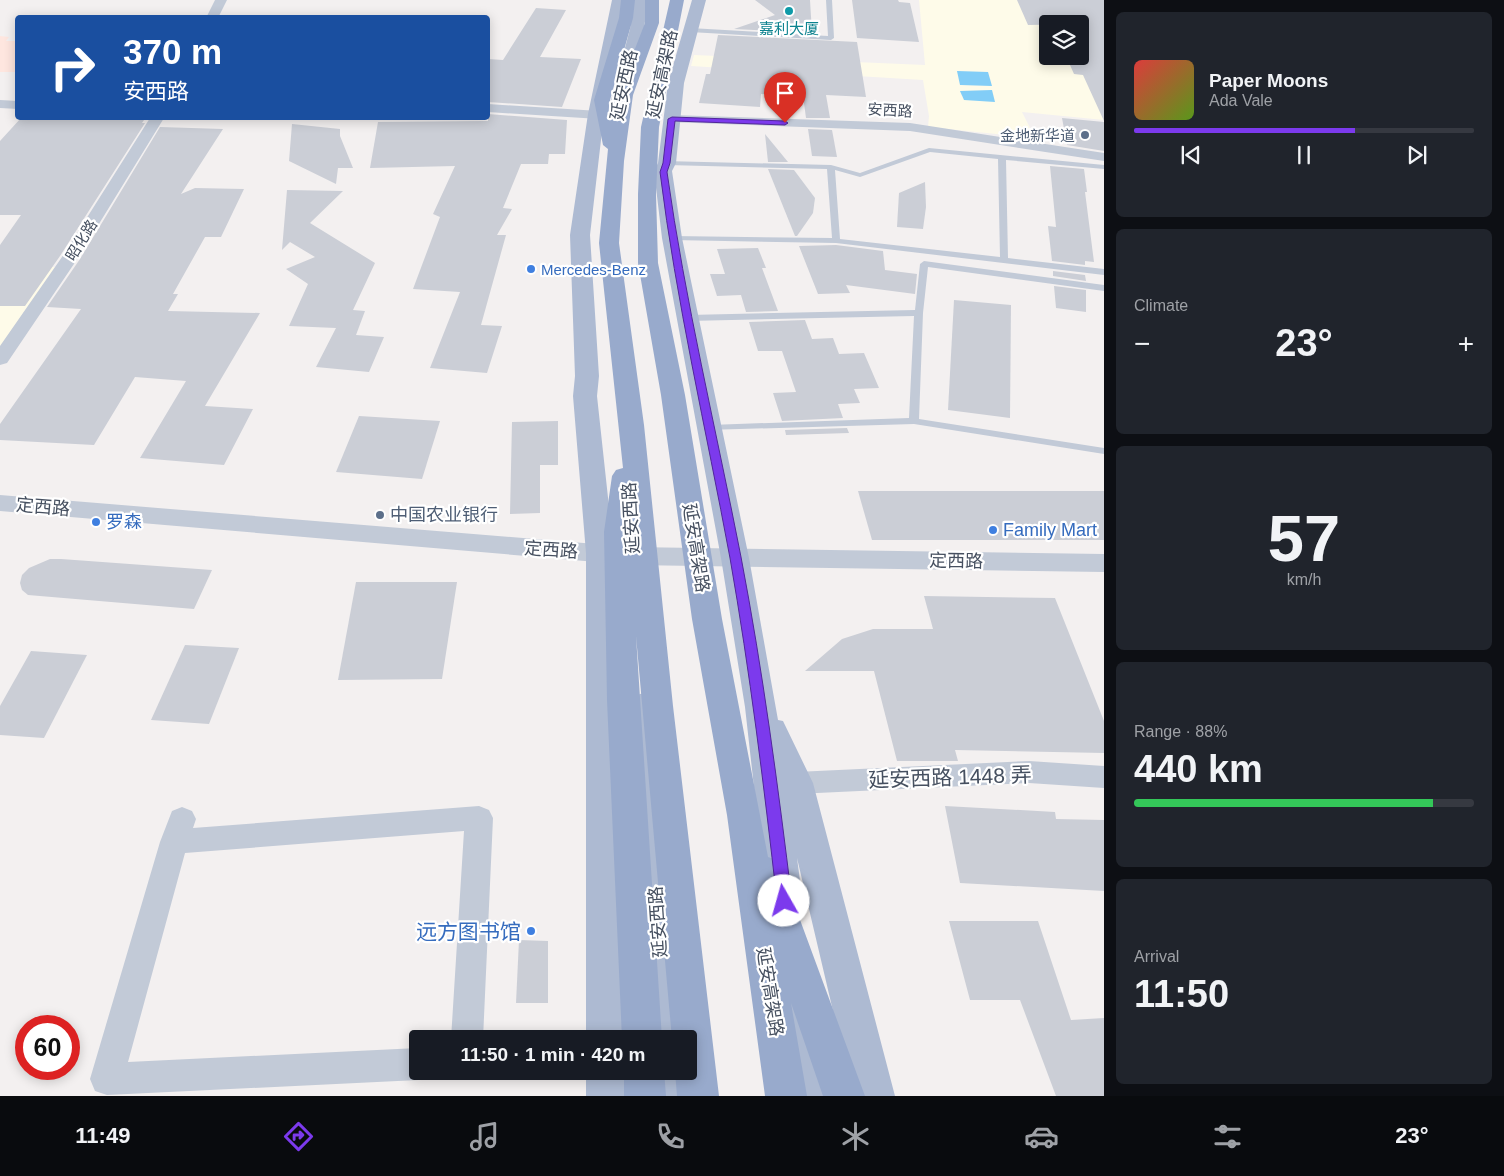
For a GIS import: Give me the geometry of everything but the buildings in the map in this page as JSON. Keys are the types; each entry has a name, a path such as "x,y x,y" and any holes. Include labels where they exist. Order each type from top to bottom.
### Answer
{"highway":[{"path":"615,161 602,100 626,18 628,0"},
{"name":"延安高架路","path":"652,0 652,23 625,95 615,161 609,243 632,425 657,706 698,1096"},
{"name":"延安高架路","path":"677,0 689,11 650,127 647,194 648,263 673,395 707,619 744,815 786,1096"},
{"path":"632,425 618,532 623,700 641,1030"},
{"path":"744,815 844,1096"},
{"path":"644,1080 645,1096"}],"main road":[{"path":"606,1030 600,553 585,396 587,376 580,235 605,115 619,0"},
{"name":"延安西路","path":"641,0 637,28 605,115 617,271 632,556 665,1030"},
{"path":"689,11 676,83 667,163 663,172 672,238 736,558 761,707 808,1096"},
{"path":"584,319 617,271"},
{"path":"761,707 796,783 874,1096"},
{"path":"606,1080 607,1096"},
{"path":"668,1080 669,1096"}],"street":[{"path":"214,15 221,0"},
{"path":"0,104 15,105"},
{"path":"490,108 605,115"},
{"name":"安西路","path":"672,119 910,127 1104,157"},
{"name":"昭化路","path":"0,359 70,258 156,120"},
{"name":"定西路","path":"0,503 632,556 1104,563"},
{"name":"延安西路 1448 弄","path":"796,783 1029,772 1104,777"},
{"path":"409,1064 107,1079 178,831 479,818 467,1030"}],"lane":[{"path":"689,11 832,38 829,0"},
{"path":"667,163 831,167 860,175 929,150 1104,167"},
{"path":"1002,157 1004,261"},
{"path":"831,167 836,241"},
{"path":"672,238 836,241 1104,272"},
{"path":"914,421 919,313 924,264 1104,288"},
{"path":"688,318 919,313"},
{"path":"710,428 914,421 1104,451"}],"shaded area":[{"path":"919,0 1104,0 1104,120 1022,112 1035,138 928,127 929,116 923,80 691,66 694,55 925,65"},
{"path":"0,36 9,37 6,41 15,41 15,72 0,72"},
{"path":"0,266 55,267 0,347"}],"water":[{"path":"957,71 988,72 992,86 960,85"},
{"path":"992,90 995,102 964,100 960,91"}],"place":[{"name":"嘉利大厦","path":"789,11"},
{"name":"金地新华道","path":"1085,135"},
{"name":"Mercedes-Benz","path":"531,269"},
{"name":"中国农业银行","path":"380,515"},
{"name":"罗森","path":"96,522"},
{"name":"Family Mart","path":"993,530"},
{"name":"远方图书馆","path":"531,931"}],"route":[{"path":"784,901 761,707 750,651 736,558 672,238 663,172 667,163 672,119 785,123"}]}
